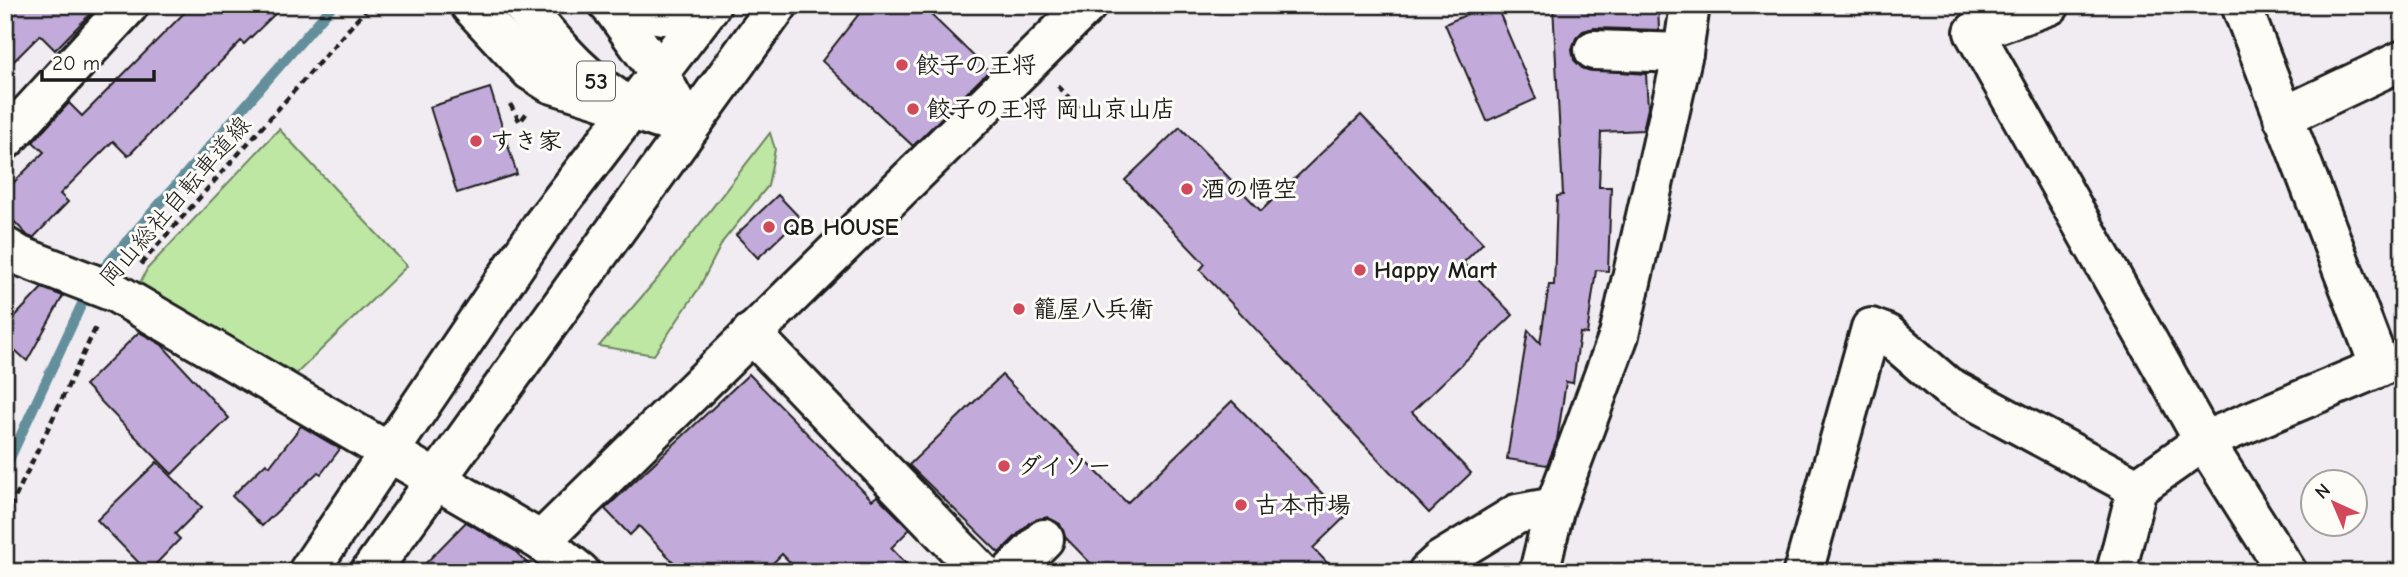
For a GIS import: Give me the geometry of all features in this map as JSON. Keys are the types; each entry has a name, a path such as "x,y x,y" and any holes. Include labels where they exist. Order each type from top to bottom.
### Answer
{"main road":[{"path":"5,140 128,5"},
{"path":"470,5 531,71 550,83 632,108"},
{"name":"53","path":"522,5 569,59 632,108 689,128"},
{"name":"53","path":"610,5 663,15 693,5"},
{"name":"53","path":"610,5 659,73"},
{"path":"308,572 541,227 711,5"},
{"path":"370,572 778,5"},
{"path":"5,247 20,256 98,286 436,479 563,562 751,333 1087,5"},
{"path":"1539,572 1555,507 1619,335 1683,52 1690,5"},
{"path":"2050,5 1974,32 2204,441 2287,572"},
{"path":"2116,572 2137,488 2204,441 2379,367 2283,117 2244,7"},
{"path":"1594,50 1683,52"},
{"path":"2283,117 2401,72"},
{"path":"659,73 689,128"},
{"path":"1803,572 1871,328 1887,334 1947,386 2137,488"},
{"path":"751,333 981,572"},
{"path":"1428,572 1440,561 1517,514 1555,507"},
{"path":"1011,572 1044,539"}],"path":[{"name":"岡山総社自転車道線","path":"5,519 86,344 98,286 370,5"},
{"path":"1055,83 1079,108"}],"green space":[{"path":"279,129 407,266 291,379 136,291 147,269"},
{"path":"770,133 775,149 768,186 723,241 699,288 654,355 599,346 658,278"}],"building":[{"path":"5,5 99,5 55,50 40,35 5,70"},
{"path":"192,5 284,5 244,44 241,41 128,156 113,141 60,194 68,202 33,238 28,236 5,212 5,191 44,152 33,142 69,103 82,116"},
{"name":"餃子の王将 岡山京山店","path":"866,5 921,5 989,71 913,146 822,61"},
{"path":"1488,5 1496,5 1536,99 1487,121 1445,24"},
{"path":"1553,5 1658,5 1659,30 1594,28 1583,31 1576,38 1572,49 1574,60 1583,69 1646,74 1648,108 1643,130 1601,132 1599,187 1611,187 1608,271 1596,270 1587,334 1580,333 1573,383 1566,382 1557,440 1547,465 1507,459 1528,330 1540,343 1549,285 1554,285 1557,196 1563,195"},
{"path":"490,88 517,174 457,193 430,107"},
{"path":"1361,115 1483,243 1463,263 1513,315 1412,412 1471,473 1429,513 1200,270 1205,264 1125,180 1180,127 1261,211"},
{"path":"778,195 800,218 758,258 736,235"},
{"path":"42,288 63,296 27,361 5,341 5,327"},
{"path":"139,332 162,345 229,418 172,474 85,385"},
{"path":"749,374 872,500 877,496 910,529 891,548 914,572 799,572 782,554 764,572 683,572 639,526 630,535 605,509"},
{"path":"1002,375 1127,503 1232,401 1345,517 1313,548 1336,572 1099,572 1065,537 1060,524 1047,517 1029,523 999,553 909,465"},
{"path":"301,426 340,449 321,474 318,472 262,526 232,496 266,463 270,466"},
{"path":"157,462 202,507 175,534 180,539 148,572 97,520"},
{"path":"466,522 515,551 536,572 417,572"}],"waterway":[{"path":"5,469 93,280 333,5"}],"place":[{"name":"餃子の王将","path":"902,65"},
{"name":"餃子の王将 岡山京山店","path":"913,109"},
{"name":"すき家","path":"476,141"},
{"name":"酒の悟空","path":"1187,189"},
{"name":"QB HOUSE","path":"769,227"},
{"name":"Happy Mart","path":"1360,270"},
{"name":"籠屋八兵衛","path":"1019,309"},
{"name":"ダイソー","path":"1004,466"},
{"name":"古本市場","path":"1241,505"}]}
